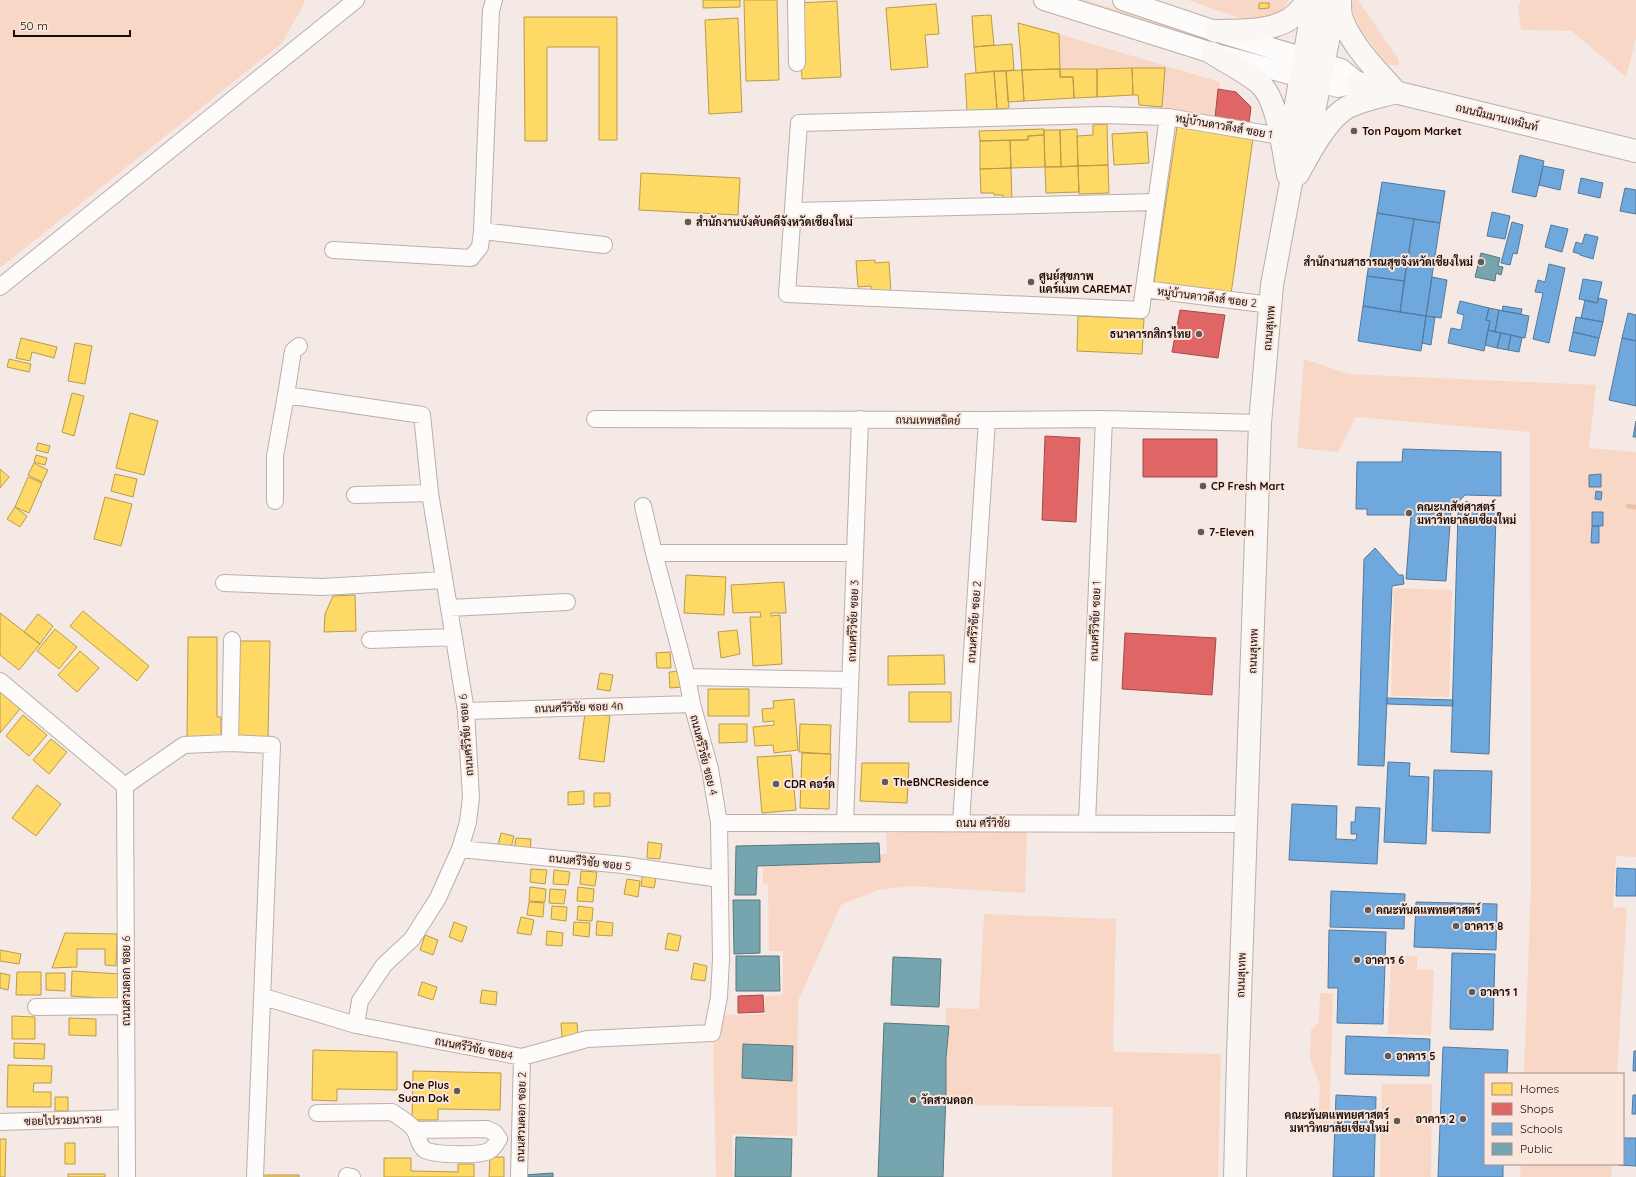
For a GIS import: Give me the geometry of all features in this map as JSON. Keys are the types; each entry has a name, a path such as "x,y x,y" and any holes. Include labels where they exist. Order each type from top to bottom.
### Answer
{"main road":[{"path":"1215,31 1252,30 1283,24 1296,15 1307,0"},
{"path":"1312,70 1314,0"},
{"path":"1312,70 1336,0"},
{"path":"1290,188 1320,136 1343,111 1367,99 1396,92 1366,59 1353,40 1341,15 1340,0"},
{"path":"1212,53 1259,83 1267,92 1272,104 1280,136 1290,188"},
{"name":"ถนนสุเทพ","path":"1235,1177 1260,423 1272,285 1301,129 1314,112 1312,70"},
{"name":"ถนนนิมมานเหมินท์","path":"1358,83 1636,151"}],"street":[{"path":"0,287 356,0"},
{"path":"333,250 471,258 480,247 482,231 491,11 494,0"},
{"path":"796,0 797,63"},
{"path":"1044,0 1212,53 1312,70"},
{"path":"1123,0 1215,31 1312,70 1338,87 1358,83"},
{"name":"หมู่บ้านดาวดึงส์ ซอย 1","path":"794,211 799,123 1103,115 1168,117 1280,136"},
{"path":"1156,202 794,211 787,294 1141,310 1168,117"},
{"path":"482,231 604,245"},
{"name":"หมู่บ้านดาวดึงส์ ซอย 2","path":"1144,288 1271,305"},
{"path":"275,501 275,456 293,351 299,346"},
{"name":"ถนนศรีวิชัย ซอย 6","path":"286,395 422,415 430,493 466,711 471,798 468,822 460,849 438,898 412,939 384,966 360,1001 356,1025"},
{"name":"ถนนศรีวิชัย ซอย 3","path":"845,823 860,419"},
{"name":"ถนนเทพสถิตย์","path":"595,420 1104,419 1260,423"},
{"name":"ถนนศรีวิชัย ซอย 1","path":"1087,823 1104,419"},
{"name":"ถนนศรีวิชัย ซอย 2","path":"961,823 987,420"},
{"path":"355,495 430,493"},
{"name":"ถนนศรีวิชัย ซอย 4","path":"643,506 687,677 692,704 710,769 720,823 721,959 719,997 712,1033"},
{"path":"654,553 855,552"},
{"path":"224,583 322,587 444,580"},
{"path":"449,608 567,602"},
{"path":"370,640 454,637"},
{"path":"230,743 232,640"},
{"path":"687,677 850,680"},
{"path":"0,681 125,786 184,745 230,743 272,745 264,997 255,1177"},
{"name":"ถนนศรีวิชัย ซอย 4ก","path":"466,711 692,704"},
{"name":"ถนนสวนดอก ซอย 6","path":"125,786 127,1177"},
{"name":"ถนน ศรีวิชัย","path":"720,823 1247,824"},
{"name":"ถนนศรีวิชัย ซอย 5","path":"460,849 623,865 720,879"},
{"name":"ถนนศรีวิชัย ซอย4","path":"264,997 356,1025 522,1057 587,1038 712,1033"},
{"path":"36,1007 126,1006"},
{"name":"ถนนสวนดอก ซอย 2","path":"519,1177 522,1057"},
{"path":"317,1113 392,1112 414,1130 418,1143 424,1149 432,1153 477,1153 488,1151 494,1148 499,1139"},
{"name":"ซอยไปรวยมารวย","path":"0,1122 126,1118"},
{"path":"414,1130 487,1129 495,1133 499,1139"},
{"path":"499,1139 520,1141"}],"shaded area":[{"path":"0,0 305,0 282,43 0,268"},
{"path":"1066,0 1086,0 1260,56"},
{"path":"1188,0 1289,0 1281,11 1258,20 1242,19"},
{"path":"1352,0 1358,0 1399,60 1398,66 1387,64 1361,30 1351,5"},
{"path":"1521,0 1636,0 1636,38 1626,77 1572,31 1521,30 1518,7"},
{"path":"1059,34 1220,82 1215,118 1162,107 1165,68 1060,69"},
{"path":"1304,359 1348,374 1596,385 1589,448 1636,452 1636,857 1616,856 1613,908 1627,907 1617,1073 1524,1073 1531,884 1530,432 1356,417 1338,452 1297,448"},
{"path":"1394,588 1452,590 1449,697 1391,696"},
{"path":"1027,831 1025,893 909,886 878,890 841,905 798,1001 797,1136 732,1134 733,1177 716,1177 713,1044 720,1015 765,1014 765,996 783,995 783,951 769,951 768,885 763,884 763,860 887,854 886,833"},
{"path":"984,914 1116,919 1113,1052 1221,1054 1218,1177 1112,1177 1113,1107 945,1105 946,1008 979,1009"},
{"path":"1391,955 1417,956 1417,969 1434,970 1431,1035 1388,1034"},
{"path":"1320,993 1333,993 1329,1128 1318,1127 1320,1084 1310,1059 1311,1030 1319,1022"},
{"path":"1382,1084 1432,1084 1431,1177 1380,1177"},
{"path":"1521,1165 1612,1165 1611,1177 1520,1177"}],"building: Homes":[{"path":"703,0 740,0 740,7 703,8"},
{"path":"744,0 777,0 779,80 746,81"},
{"path":"837,1 841,77 802,79 798,3"},
{"path":"1259,3 1269,3 1269,8 1259,9"},
{"path":"936,4 939,34 925,35 928,67 891,70 886,8"},
{"path":"991,15 994,45 974,47 972,16"},
{"path":"524,17 617,17 617,140 599,140 599,47 547,47 547,141 525,141"},
{"path":"738,18 742,112 709,114 705,20"},
{"path":"1018,23 1059,34 1060,69 1022,70"},
{"path":"1012,44 1014,70 976,73 974,47"},
{"path":"1132,68 1165,68 1162,107 1139,105 1138,95 1133,95"},
{"path":"1132,68 1133,95 1097,97 1097,69"},
{"path":"1060,69 1097,69 1097,97 1074,98 1073,77 1060,77"},
{"path":"1060,69 1060,77 1073,77 1074,98 1024,101 1022,70"},
{"path":"1022,70 1024,101 1008,102 1006,71"},
{"path":"994,71 997,109 967,111 965,74"},
{"path":"994,71 1006,71 1009,108 997,109"},
{"path":"1107,124 1108,165 1078,166 1077,136 1093,135 1093,125"},
{"path":"1177,127 1253,138 1231,294 1154,282"},
{"path":"1044,129 1044,135 1028,136 1028,140 980,141 979,131"},
{"path":"1077,129 1078,166 1061,167 1060,130"},
{"path":"1044,130 1060,130 1061,167 1045,167"},
{"path":"1147,132 1149,163 1114,165 1112,134"},
{"path":"1044,135 1045,167 1011,168 1010,140 1028,140 1028,136"},
{"path":"1010,140 1011,168 980,169 980,141"},
{"path":"1108,165 1109,193 1079,194 1078,166"},
{"path":"1078,166 1079,192 1046,193 1045,167"},
{"path":"1011,168 1012,203 1003,203 1003,195 981,193 980,169"},
{"path":"641,173 740,178 738,215 639,210"},
{"path":"875,260 875,263 889,262 891,294 872,296 871,286 858,287 856,261"},
{"path":"1078,316 1144,319 1142,354 1077,351"},
{"path":"21,338 57,347 54,358 32,352 30,361 16,358"},
{"path":"75,343 92,346 85,384 68,381"},
{"path":"9,359 31,364 29,372 7,367"},
{"path":"72,393 84,396 74,436 62,432"},
{"path":"130,413 158,421 144,475 116,468"},
{"path":"38,443 50,446 48,453 36,450"},
{"path":"36,455 47,458 45,465 34,462"},
{"path":"34,463 48,470 42,482 28,475"},
{"path":"0,469 9,477 0,488"},
{"path":"115,474 137,479 133,497 111,491"},
{"path":"28,477 42,483 29,513 15,507"},
{"path":"105,497 132,504 121,546 94,539"},
{"path":"15,507 27,516 20,527 7,519"},
{"path":"686,575 726,577 724,615 684,613"},
{"path":"784,582 786,613 771,613 771,616 780,615 782,664 753,666 750,617 761,617 760,612 733,613 731,585"},
{"path":"355,595 356,631 324,632 325,614 333,596"},
{"path":"83,611 149,666 137,681 70,626"},
{"path":"0,613 40,644 19,670 0,655"},
{"path":"38,614 53,626 40,644 24,632"},
{"path":"55,629 77,647 59,669 37,651"},
{"path":"737,630 740,654 721,658 718,632"},
{"path":"188,637 217,637 217,717 221,717 221,740 187,740"},
{"path":"240,641 270,641 268,738 238,738"},
{"path":"80,651 99,668 77,692 58,675"},
{"path":"670,652 671,668 657,668 656,653"},
{"path":"944,655 945,684 888,685 888,656"},
{"path":"682,671 683,687 670,688 669,672"},
{"path":"600,673 613,675 610,691 597,689"},
{"path":"708,689 749,689 749,716 708,716"},
{"path":"0,692 20,709 0,733"},
{"path":"909,692 951,692 951,722 909,722"},
{"path":"794,699 798,750 774,753 773,745 755,746 753,727 774,725 774,721 763,722 762,709 774,708 773,701"},
{"path":"585,713 610,716 604,762 579,759"},
{"path":"23,715 47,735 29,756 6,736"},
{"path":"719,724 747,724 747,742 719,743"},
{"path":"800,724 831,725 830,754 799,752"},
{"path":"51,739 67,752 49,774 33,760"},
{"path":"802,753 831,754 829,809 800,808"},
{"name":"CDR คอร์ด","path":"791,755 796,810 762,813 757,757"},
{"name":"TheBNCResidence","path":"862,763 909,763 907,803 860,801"},
{"path":"37,785 61,804 36,836 12,818"},
{"path":"584,791 584,804 568,805 568,792"},
{"path":"594,793 610,793 610,806 594,807"},
{"path":"501,833 514,836 510,852 497,849"},
{"path":"516,838 531,839 530,853 514,851"},
{"path":"648,842 662,844 660,859 647,858"},
{"path":"531,869 547,870 545,884 530,882"},
{"path":"554,870 570,872 568,885 553,884"},
{"path":"643,870 657,873 654,888 641,886"},
{"path":"581,871 597,872 595,886 580,884"},
{"path":"627,879 640,881 638,897 624,894"},
{"path":"530,887 546,889 545,902 529,901"},
{"path":"578,887 594,889 593,902 577,901"},
{"path":"550,889 566,890 564,904 549,903"},
{"path":"529,902 544,903 543,917 527,915"},
{"path":"552,906 567,907 566,921 551,919"},
{"path":"578,906 593,908 592,921 577,920"},
{"path":"521,917 534,920 531,935 517,933"},
{"path":"597,921 613,923 612,936 596,935"},
{"path":"454,922 467,927 462,942 449,937"},
{"path":"574,922 590,923 589,937 573,935"},
{"path":"547,931 563,933 562,946 546,945"},
{"path":"65,933 117,934 116,966 105,965 105,949 77,949 77,967 52,968"},
{"path":"668,933 681,936 678,951 665,949"},
{"path":"425,935 438,940 433,955 420,950"},
{"path":"0,950 21,954 19,964 0,961"},
{"path":"694,963 707,966 705,981 691,979"},
{"path":"72,971 120,974 118,999 71,996"},
{"path":"17,972 41,972 41,995 16,995"},
{"path":"0,973 10,975 8,990 0,988"},
{"path":"46,973 65,973 65,991 46,990"},
{"path":"422,982 437,987 433,1000 418,995"},
{"path":"482,990 497,992 496,1005 480,1003"},
{"path":"12,1016 35,1017 35,1039 12,1039"},
{"path":"69,1018 96,1019 96,1036 69,1035"},
{"path":"561,1023 577,1023 578,1036 562,1037"},
{"path":"14,1043 45,1044 44,1059 14,1058"},
{"name":"One Plus Suan Dok","path":"313,1050 397,1052 397,1090 337,1089 337,1101 312,1100"},
{"path":"8,1065 52,1066 51,1083 34,1083 33,1092 51,1092 51,1107 7,1107"},
{"name":"One Plus Suan Dok","path":"413,1071 501,1073 500,1110 438,1109 438,1120 412,1120"},
{"path":"55,1097 68,1097 68,1111 55,1111"},
{"path":"0,1139 6,1139 5,1177 0,1177"},
{"path":"65,1143 75,1143 75,1164 65,1164"},
{"path":"490,1157 504,1157 504,1177 489,1177"},
{"path":"384,1158 411,1158 411,1171 458,1172 458,1164 474,1164 474,1177 384,1177"},
{"path":"68,1174 105,1174 105,1177 68,1177"},
{"path":"262,1175 299,1175 299,1177 262,1177"}],"building: Shops":[{"path":"1218,89 1236,92 1251,107 1249,124 1215,118"},
{"name":"ธนาคารกสิกรไทย","path":"1180,310 1225,315 1218,358 1172,352"},
{"path":"1045,436 1080,438 1076,522 1042,520"},
{"path":"1143,439 1217,439 1217,477 1143,477"},
{"path":"1125,633 1216,638 1212,695 1122,689"},
{"path":"763,995 764,1012 738,1013 738,996"}],"building: Schools":[{"path":"1520,155 1544,161 1536,197 1512,192"},
{"path":"1543,166 1564,170 1560,190 1539,185"},
{"path":"1581,178 1603,183 1600,198 1578,193"},
{"path":"1382,182 1445,191 1440,223 1377,213"},
{"path":"1625,188 1636,190 1636,214 1620,211"},
{"path":"1492,212 1510,216 1505,239 1487,236"},
{"path":"1377,213 1414,219 1404,281 1367,276"},
{"path":"1414,219 1440,223 1426,316 1400,312"},
{"path":"1512,222 1523,225 1517,254 1513,253 1510,265 1501,263"},
{"path":"1551,225 1568,229 1562,252 1545,247"},
{"path":"1585,234 1598,237 1593,259 1573,252 1576,242 1582,244"},
{"path":"1549,264 1565,268 1549,343 1533,339 1543,293 1535,292 1538,280 1545,282"},
{"path":"1367,276 1404,281 1400,312 1363,306"},
{"path":"1432,277 1447,280 1441,318 1426,316"},
{"path":"1583,279 1602,282 1597,303 1579,299"},
{"path":"1599,298 1607,300 1603,322 1581,318 1585,300 1597,303"},
{"path":"1460,301 1489,308 1486,320 1490,321 1484,351 1448,343 1451,328 1461,330 1464,315 1457,313"},
{"path":"1363,306 1426,316 1421,351 1358,341"},
{"path":"1503,306 1522,309 1521,314 1502,311"},
{"path":"1489,308 1499,310 1495,332 1488,330 1490,321 1486,320"},
{"path":"1499,310 1529,316 1525,338 1495,332"},
{"path":"1628,313 1636,315 1636,341 1622,338"},
{"path":"1426,316 1435,317 1431,345 1422,343"},
{"path":"1576,317 1603,322 1599,338 1573,332"},
{"path":"1488,330 1501,333 1497,348 1485,345"},
{"path":"1573,332 1599,338 1595,356 1569,351"},
{"path":"1501,333 1511,335 1508,350 1497,348"},
{"path":"1511,335 1522,338 1519,352 1508,350"},
{"path":"1622,338 1636,341 1636,406 1609,400"},
{"path":"1636,421 1636,437 1633,437"},
{"name":"คณะเภสัชศาสตร์ มหาวืทยาลัยเชียงใหม่","path":"1403,449 1501,452 1501,496 1465,495 1451,510 1446,581 1406,579 1411,515 1367,515 1367,509 1356,509 1357,462 1402,462"},
{"path":"1601,474 1601,487 1589,487 1589,475"},
{"path":"1596,491 1602,492 1601,500 1595,499"},
{"path":"1467,501 1474,509 1483,509 1488,504 1497,514 1489,754 1451,752 1458,513 1461,508 1460,507"},
{"path":"1592,512 1603,512 1603,526 1592,526"},
{"path":"1592,526 1599,526 1599,543 1591,543"},
{"path":"1375,548 1399,575 1403,575 1404,584 1392,586 1384,766 1358,765 1364,559"},
{"path":"1387,698 1453,700 1453,706 1387,704"},
{"path":"1388,762 1410,763 1409,776 1429,777 1426,844 1384,842"},
{"path":"1434,770 1492,771 1490,833 1432,831"},
{"path":"1292,804 1337,806 1336,839 1356,840 1357,834 1351,834 1351,822 1355,822 1356,807 1380,808 1377,864 1289,860"},
{"path":"1617,868 1636,869 1636,896 1616,896"},
{"name":"คณะทันตแพทยศาสตร์","path":"1331,891 1405,894 1404,929 1330,927"},
{"name":"อาคาร 8","path":"1416,902 1497,904 1496,950 1414,947"},
{"name":"อาคาร 6","path":"1329,930 1386,932 1383,1024 1337,1023 1338,988 1328,988"},
{"name":"อาคาร 1","path":"1452,953 1495,954 1493,1030 1450,1029"},
{"name":"อาคาร 5","path":"1346,1036 1430,1039 1429,1076 1345,1074"},
{"name":"อาคาร 2","path":"1443,1047 1508,1050 1507,1073 1484,1073 1484,1165 1503,1165 1503,1177 1438,1177"},
{"path":"1634,1051 1636,1051 1636,1071 1633,1071"},
{"path":"1336,1095 1376,1097 1374,1177 1333,1177"},
{"path":"1633,1095 1636,1095 1636,1114 1632,1114"},
{"path":"1624,1138 1636,1138 1636,1166 1619,1165 1624,1165"}],"building: Public":[{"path":"1481,253 1500,258 1498,266 1503,267 1501,275 1496,273 1495,281 1475,277"},
{"path":"879,843 880,862 757,866 756,895 735,895 736,846"},
{"path":"733,900 760,900 760,953 734,954"},
{"path":"736,956 779,956 780,991 736,991"},
{"path":"893,957 941,959 939,1007 891,1005"},
{"name":"วัดสวนดอก","path":"884,1023 949,1026 946,1058 943,1177 878,1177"},
{"path":"743,1044 793,1046 792,1081 742,1078"},
{"path":"736,1137 792,1139 791,1177 735,1177"},
{"path":"553,1173 553,1177 523,1177 523,1175"}],"waterway":[{"path":"1628,506 1636,507"}],"place":[{"name":"Ton Payom Market","path":"1354,131"},
{"name":"สำนักงานบังคับคดีจังหวัดเชียงใหม่","path":"688,222"},
{"name":"สำนักงานสาธารณสุขจังหวัดเชียงใหม่","path":"1481,262"},
{"name":"ศูนย์สุขภาพ แคร์แมท CAREMAT","path":"1031,282"},
{"name":"ธนาคารกสิกรไทย","path":"1199,334"},
{"name":"CP Fresh Mart","path":"1203,486"},
{"name":"คณะเภสัชศาสตร์ มหาวืทยาลัยเชียงใหม่","path":"1409,513"},
{"name":"7-Eleven","path":"1201,532"},
{"name":"TheBNCResidence","path":"885,782"},
{"name":"CDR คอร์ด","path":"776,784"},
{"name":"คณะทันตแพทยศาสตร์","path":"1368,910"},
{"name":"อาคาร 8","path":"1456,926"},
{"name":"อาคาร 6","path":"1357,960"},
{"name":"อาคาร 1","path":"1472,992"},
{"name":"อาคาร 5","path":"1388,1056"},
{"name":"One Plus Suan Dok","path":"457,1091"},
{"name":"วัดสวนดอก","path":"913,1100"},
{"name":"อาคาร 2","path":"1463,1119"},
{"name":"คณะทันตแพทยศาสตร์ มหาวิทยาลัยเชียงใหม่","path":"1397,1121"}]}
